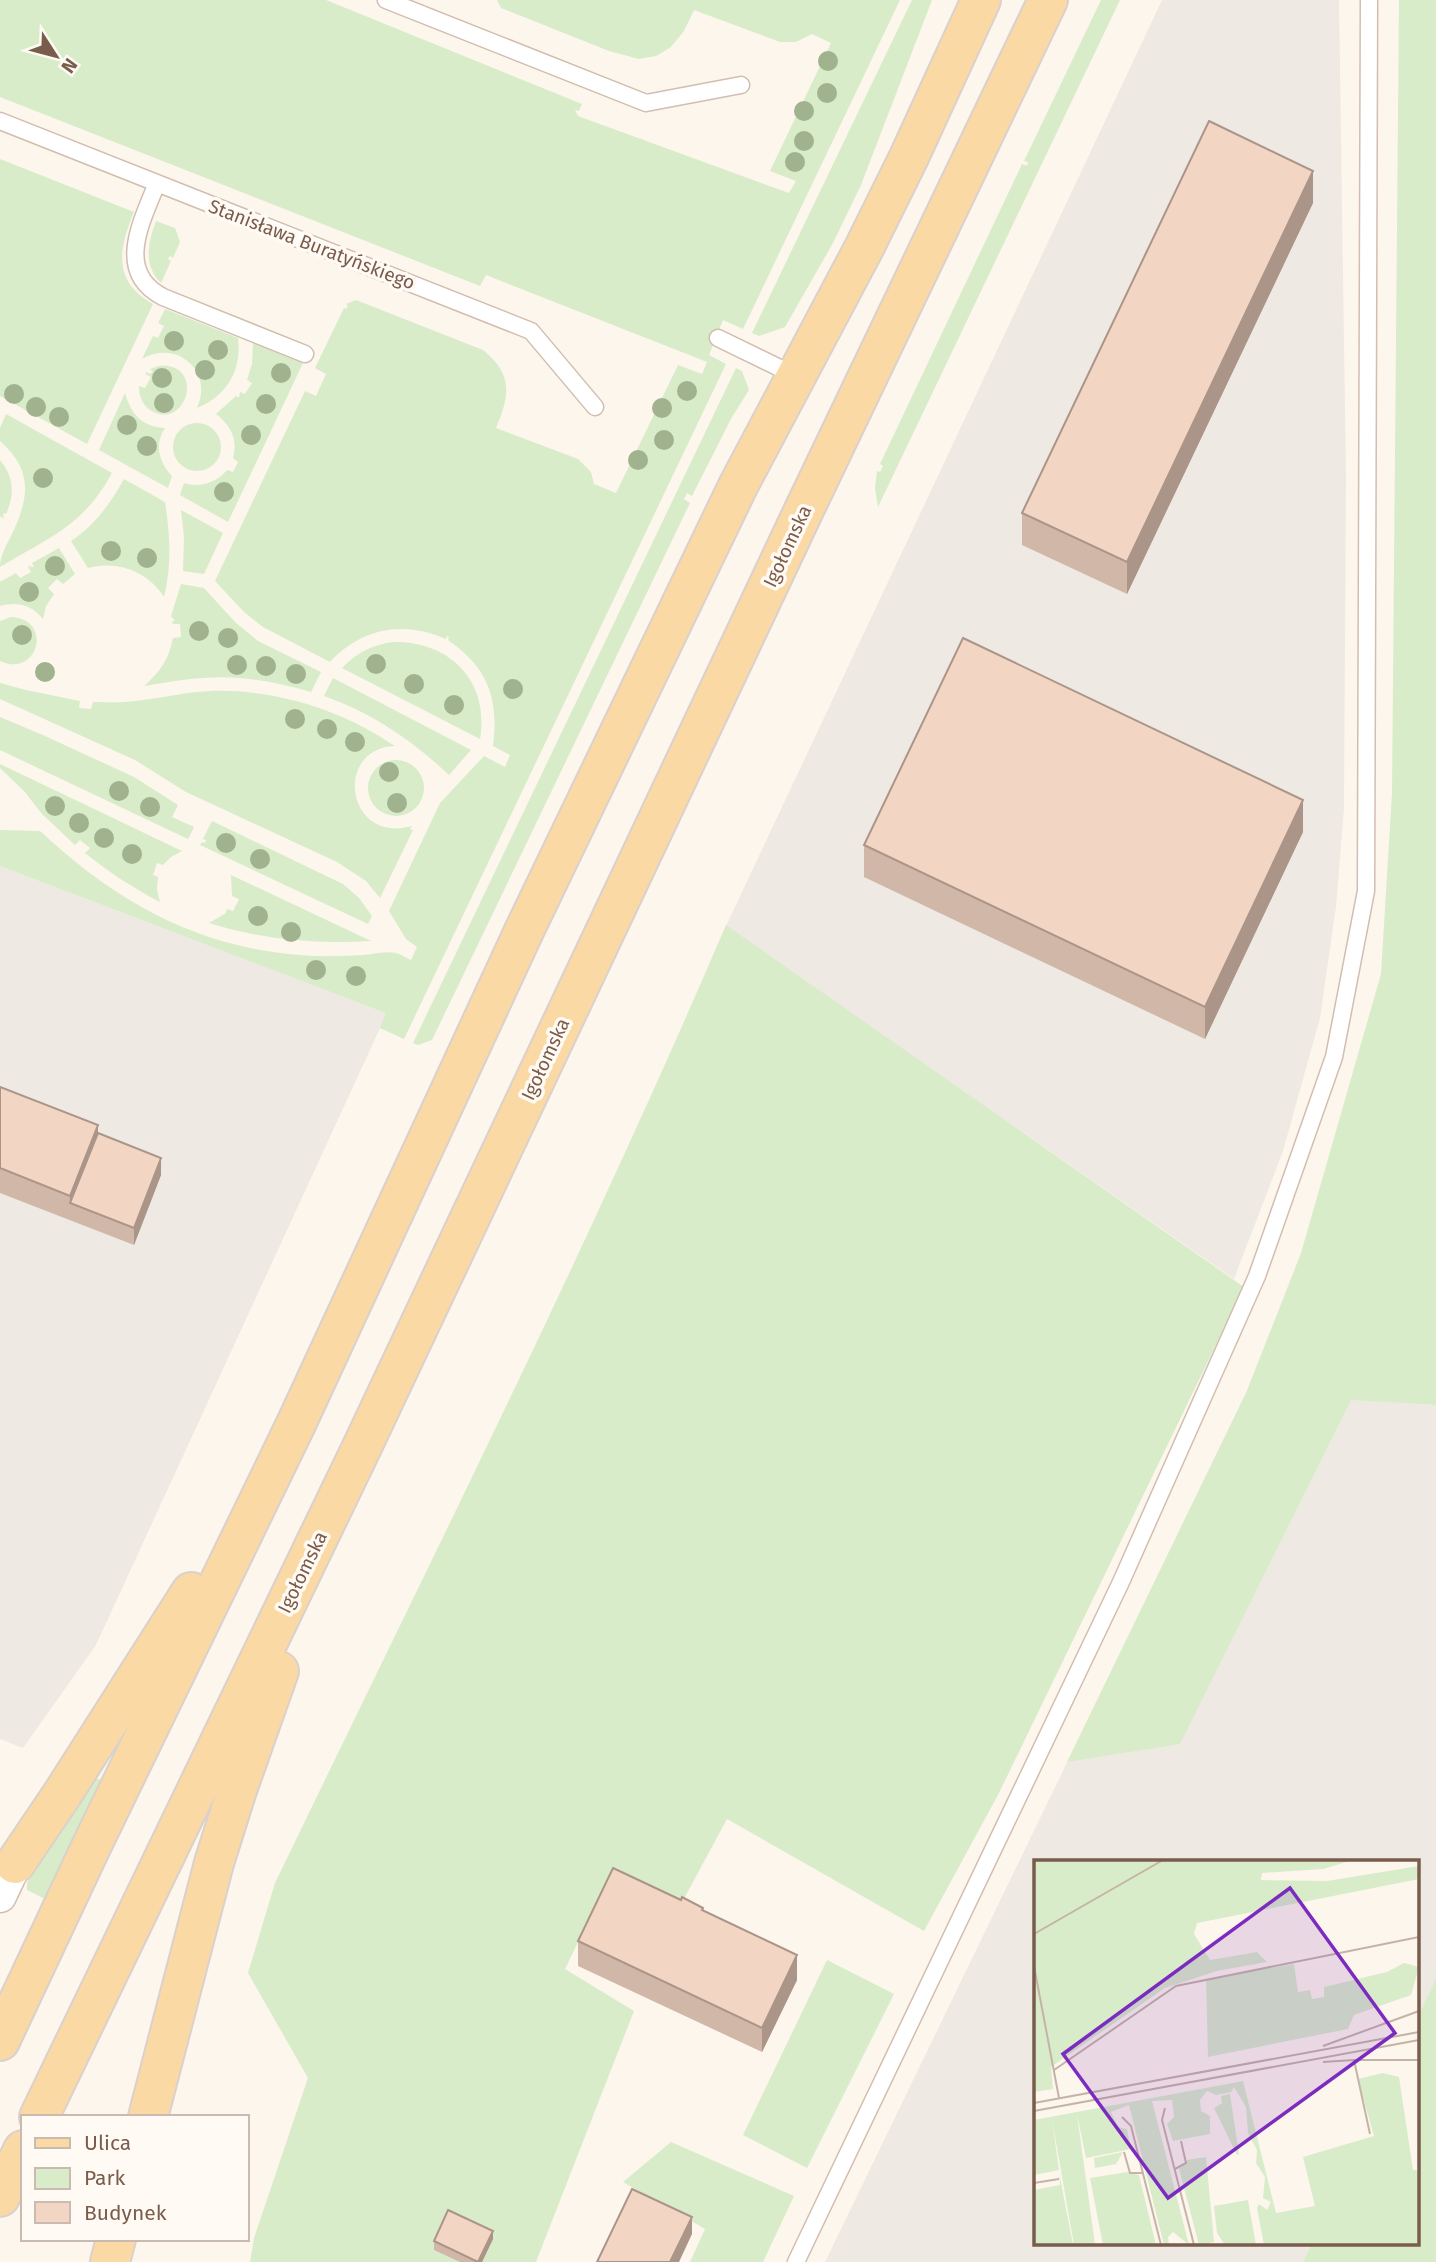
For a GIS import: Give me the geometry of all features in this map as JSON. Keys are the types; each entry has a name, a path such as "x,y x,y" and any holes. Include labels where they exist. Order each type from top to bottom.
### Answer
{"main road":[{"path":"0,2041 296,1424 524,931 737,486 898,180 981,0"},
{"name":"Igołomska","path":"40,2115 361,1449 1048,0"},
{"path":"5,1871 131,1688 296,1424"},
{"path":"149,2115 214,1863 237,1790 361,1449"},
{"path":"0,2197 21,2155"},
{"path":"110,2262 115,2241"}],"lane":[{"path":"386,0 646,103 741,85"},
{"path":"796,2262 1143,1531 1257,1276 1334,1057 1366,891 1369,0"},
{"name":"Stanisława Buratyńskiego","path":"0,121 531,331 596,407"},
{"path":"157,183 136,246 136,268 145,285 163,297 305,354"},
{"path":"718,338 796,376"}],"shaded area":[{"path":"1162,0 1339,0 1346,477 1344,808 1336,907 1320,1018 1283,1151 1234,1279 726,926"},
{"path":"0,866 387,1013 96,1645 23,1748 0,1739"},
{"path":"1246,1393 1436,1405 1436,1978 1418,2017 1418,1860 1034,1860 1034,2244 1312,2244 1303,2262 825,2262"}],"green space":[{"path":"0,0 326,0 582,104 579,111 575,110 578,116 789,193 796,181 770,171 831,43 812,34 796,42 780,42 694,10 684,31 671,47 656,56 639,59 609,51 501,8 497,0 900,0 743,329 723,320 709,355 726,364 404,1039 380,1028 386,1013 0,866 0,830 40,831 68,856 128,899 192,931 226,942 262,950 316,956 392,952 411,960 417,947 406,939 389,911 440,803 484,756 505,767 510,755 493,746 494,713 488,686 473,662 448,640 449,637 446,639 415,630 399,629 369,635 342,650 330,662 263,627 244,612 215,581 305,391 316,396 326,374 315,368 344,308 348,306 346,304 356,300 483,350 500,368 506,386 504,405 496,428 578,459 591,472 594,484 616,493 678,365 702,374 707,362 486,275 480,286 0,97"},
{"path":"912,0 932,0 861,185 833,243 785,327 759,336 752,333"},
{"path":"1101,0 1120,0 878,507 875,488 877,471 880,472 883,466 880,464 1022,164 1027,166 1028,162 1024,161"},
{"path":"1399,0 1436,0 1436,1405 1351,1400 1180,1744 1067,1762 1246,1393 1301,1253 1381,974 1392,793"},
{"path":"0,159 134,212 122,252 122,264 131,286 153,304 87,444 0,396"},
{"path":"156,221 175,228 180,242 173,258 170,256 168,259 171,261 161,283 149,261 151,237"},
{"path":"165,309 238,338 238,361 230,380 217,396 197,408 201,394 200,382 189,362 167,353 142,359 153,336 158,338 164,326 158,323"},
{"path":"253,343 303,363 228,522 180,495 184,483 207,483 227,470 233,472 238,462 233,458 235,445 232,433 216,414 236,396 239,398 240,392 245,394 252,383 247,380 252,364"},
{"path":"159,366 174,368 183,374 187,384 181,405 173,412 163,415 147,408 141,400 139,390 139,386 145,388 151,377 145,374 153,372 150,369"},
{"path":"736,368 742,371 749,390 732,417 692,496 687,493 684,499 690,503 432,1040 418,1045 413,1043"},
{"path":"125,393 139,418 150,425 165,428 159,447 161,459 172,476 168,488 99,450"},
{"path":"6,414 112,473 89,506 64,529 0,567 22,510 25,486 19,463 0,441 0,428"},
{"path":"197,423 214,430 221,447 214,464 197,471 180,464 173,447 180,430"},
{"path":"0,460 12,486 11,500 6,514 3,515 4,519 0,516"},
{"path":"124,479 165,502 169,550 164,597 149,580 131,570 109,566 88,568 71,541 101,513"},
{"path":"181,510 223,533 204,574 183,571 184,537"},
{"path":"59,548 75,574 63,584 57,579 48,588 54,594 46,606 43,619 24,605 0,606 0,582 16,573 20,578 31,572 28,566 34,567 32,563"},
{"path":"181,584 204,588 236,623 258,641 321,672 311,692 271,682 217,677 144,686 163,665 173,638 181,637 180,624 173,624 172,621 175,621 171,616"},
{"path":"11,617 24,620 33,627 36,637 32,656 24,662 13,664 0,661 0,621"},
{"path":"393,642 432,649 462,668 479,699 480,739 342,668 365,650"},
{"path":"333,678 471,750 449,775 421,750 391,729 324,696"},
{"path":"0,683 80,701 79,708 91,709 93,702 125,702 200,692 235,691 284,698 331,712 395,746 375,751 362,762 356,777 356,794 361,810 373,822 390,828 412,826 410,829 413,830 380,898 366,881 337,862 186,792 135,760 0,699"},
{"path":"0,717 134,777 178,805 172,817 194,827 188,839 0,750"},
{"path":"396,760 407,762 416,768 422,777 422,799 416,808 407,814 396,816 385,814 376,808 370,799 368,788 370,777 376,768 385,762"},
{"path":"0,764 182,851 163,865 157,863 153,875 158,877 160,902 94,860 85,853 90,848 80,840 75,845 42,814 24,791 0,768"},
{"path":"212,821 343,884 359,898 372,916 368,924 200,845 205,843 206,840 203,839"},
{"path":"231,875 371,941 289,940 209,923 226,913 227,909 233,911 239,899 232,896"},
{"path":"726,925 1244,1287 999,1793 924,1931 727,1819 680,1906 610,1876 565,1969 634,2011 536,2262 250,2262 254,2238 308,2078 248,1973 275,1883 563,1287"},
{"path":"96,1778 102,1780 45,1899 27,1890 27,1883"},
{"path":"827,1960 894,1994 807,2168 743,2135"},
{"path":"1436,1978 1436,2262 1303,2262 1312,2244 1418,2244 1418,2017"},
{"path":"671,2142 794,2196 763,2262 690,2262 705,2229 623,2182"}],"building":[{"path":"1209,121 1313,171 1127,562 1022,513"},
{"path":"963,638 1303,800 1205,1007 864,845"},
{"path":"0,1087 98,1125 70,1196 0,1168"},
{"path":"98,1133 161,1158 134,1228 70,1203"},
{"path":"613,1868 681,1900 682,1897 703,1908 702,1910 797,1955 762,2028 578,1941"},
{"path":"632,2189 692,2217 670,2262 597,2262"},
{"path":"448,2210 493,2231 478,2262 434,2241"}]}
